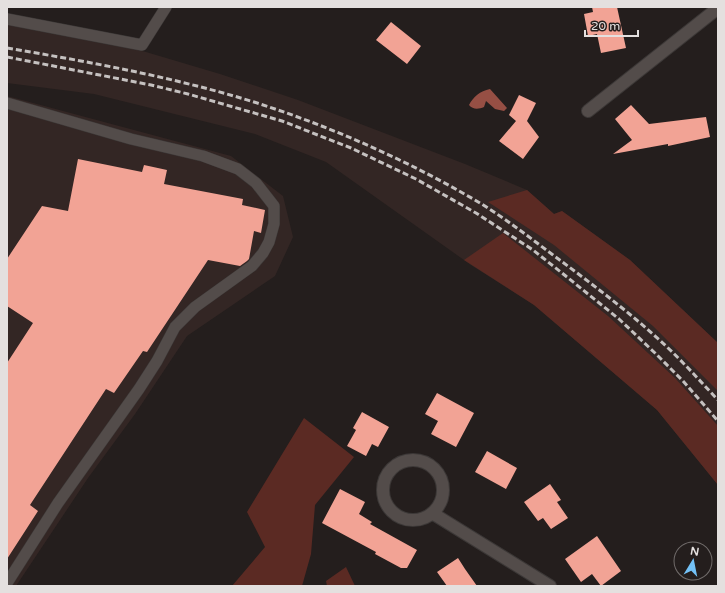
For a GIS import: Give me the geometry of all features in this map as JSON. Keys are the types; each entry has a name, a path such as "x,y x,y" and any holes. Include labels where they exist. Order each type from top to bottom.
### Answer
{"street":[{"path":"588,111 712,9"},
{"path":"408,460 417,460 427,463 435,469 443,486 439,505 432,513 424,518 414,520 395,514 388,507 384,498 383,488 385,478 398,464 408,460"},
{"path":"432,513 550,586"}],"lane":[{"path":"7,19 142,45 166,7"},
{"path":"7,103 131,139 203,156 238,169 256,183 274,206 274,224 264,253 252,266 195,307 175,327 157,361 139,389 58,503 7,583"}],"shaded area":[{"path":"7,19 146,52 220,74 298,100 465,164 527,190 554,214 562,211 630,260 718,343 718,485 657,410 534,305 471,265 326,162 255,134 94,94 7,83"},
{"path":"490,89 507,108 504,111 495,109 486,101 484,107 476,109 469,105 477,95"},
{"path":"7,96 231,156 283,196 293,237 275,276 187,336 135,414 88,478 16,586 7,586"},
{"path":"527,190 554,214 562,211 630,260 718,343 718,391 653,326 554,245 488,202"},
{"path":"503,233 608,316 675,378 718,426 718,485 657,410 534,305 464,260"},
{"path":"304,418 354,457 315,505 311,554 302,586 232,586 265,547 247,512"},
{"path":"346,567 355,586 327,586 326,581"}],"building":[{"path":"592,7 617,7 626,48 601,53 597,34 588,36 584,14 593,12"},
{"path":"391,22 421,46 407,64 376,40"},
{"path":"519,95 536,103 527,121 539,137 523,159 499,141 516,121 509,115"},
{"path":"631,105 649,124 706,117 710,137 668,146 668,144 613,154 632,140 615,119"},
{"path":"78,159 142,172 144,165 167,170 164,184 243,199 242,205 265,210 261,233 254,231 249,259 240,266 208,260 147,352 143,351 114,393 106,389 30,505 38,511 7,559 7,363 33,323 7,306 7,259 42,206 68,211"},
{"path":"437,393 474,413 456,447 431,434 438,421 425,414"},
{"path":"362,412 389,427 378,447 372,444 366,456 347,446 356,430 353,428"},
{"path":"487,451 517,468 506,489 475,472"},
{"path":"550,484 561,500 557,502 568,518 551,529 543,518 538,521 524,502"},
{"path":"340,489 365,502 359,514 372,522 370,524 417,550 407,568 401,568 375,554 376,552 322,523"},
{"path":"597,536 621,571 601,586 592,574 581,582 565,559"},
{"path":"458,558 477,586 447,586 437,572"}],"railway":[{"path":"7,48 131,71 224,93 312,122 398,159 480,203 517,228 626,311 667,347 718,400"},
{"path":"7,57 151,85 282,121 351,148 416,179 476,213 533,250 562,273 619,319 655,353 683,381 718,421"}]}
